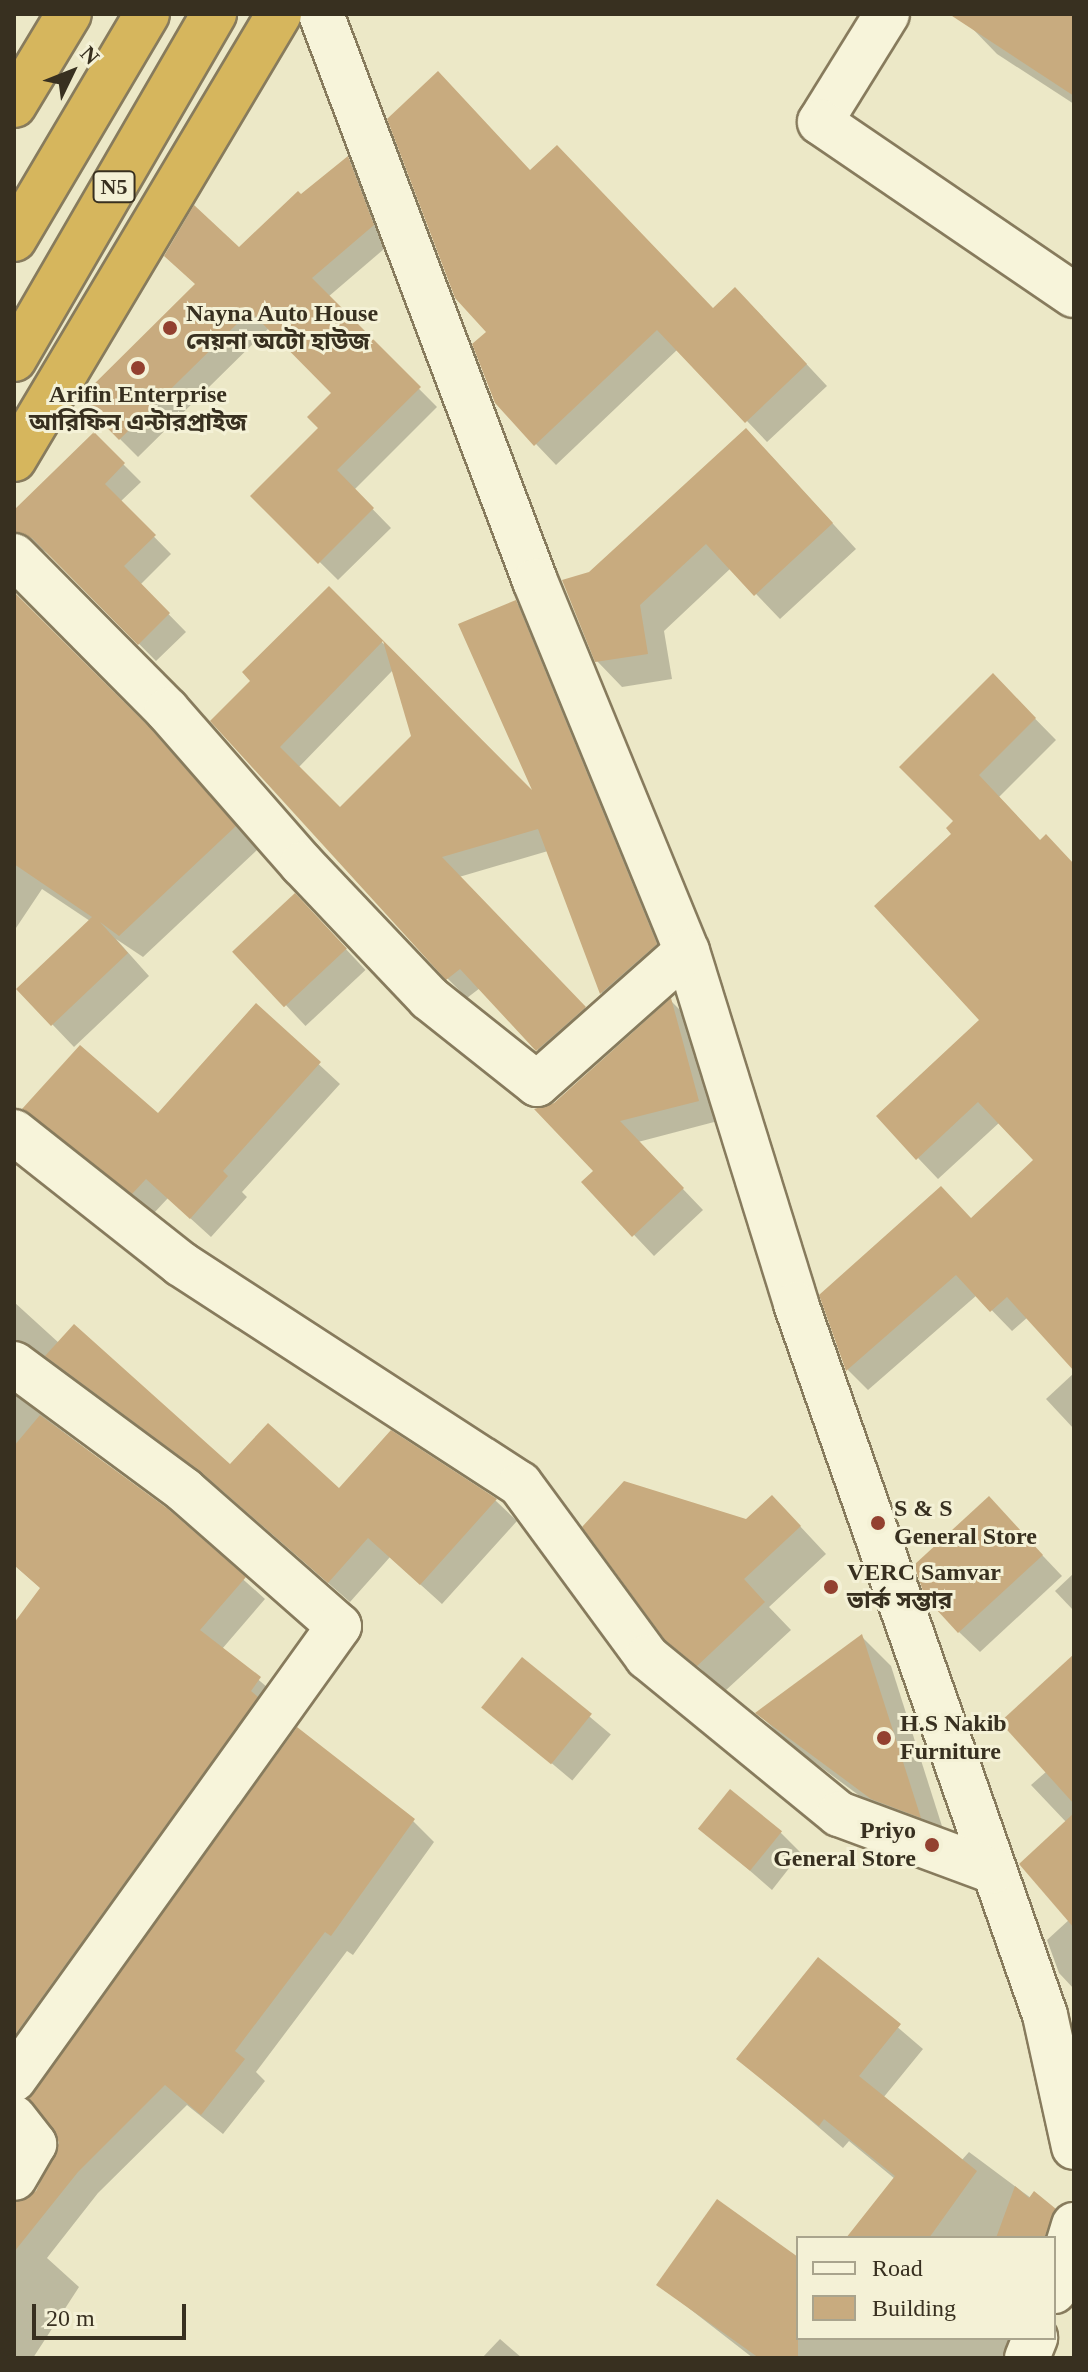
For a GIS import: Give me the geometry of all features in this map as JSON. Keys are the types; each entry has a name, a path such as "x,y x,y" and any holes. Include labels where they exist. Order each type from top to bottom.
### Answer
{"highway":[{"path":"14,105 69,14"},
{"name":"N5","path":"14,239 147,14"},
{"name":"N5","path":"14,359 214,14"},
{"path":"14,459 279,14"}],"street":[{"path":"321,14 535,581 687,951 796,1304 993,1871 1063,2041 1074,2147"},
{"path":"887,14 820,122 1074,295"},
{"path":"14,556 167,710 302,864 429,998 537,1084 687,951"},
{"path":"14,1132 181,1264 520,1484 647,1657 839,1814 993,1871"},
{"path":"14,1364 184,1490 339,1626 14,2079"},
{"path":"14,2118 34,2144 14,2178"},
{"path":"1056,2284 1074,2225"}],"building":[{"path":"949,14 1074,14 1074,96"},
{"path":"438,71 530,170 557,145 713,308 735,287 807,364 745,423 657,330 534,446 495,403 472,344 486,332 455,298 387,119"},
{"path":"348,156 374,225 312,278 421,387 337,470 374,508 318,564 250,496 318,428 307,417 331,393 250,311 119,440 79,399 195,284 164,256 194,205 239,247 298,191 301,194"},
{"path":"746,428 833,523 754,596 706,544 640,605 648,654 595,662 562,580 589,572"},
{"path":"94,432 125,463 105,484 156,535 124,566 170,613 138,645 32,538 14,532 14,510"},
{"path":"329,586 532,790 458,624 516,600 657,944 600,994 538,829 442,857 586,1007 536,1051 460,969 446,980 210,721 250,681 242,672","holes":["383,641 411,736 340,807 280,747"]},
{"path":"14,592 149,727 236,826 119,936 100,922 128,953 51,1026 16,989 92,917 14,864"},
{"path":"993,673 1036,718 979,775 1040,840 1046,834 1074,864 1074,1371 1007,1297 990,1312 956,1275 846,1371 819,1295 941,1186 971,1218 1033,1160 978,1102 916,1160 876,1116 979,1020 874,906 951,834 946,828 953,821 899,767"},
{"path":"295,893 347,949 284,1007 232,952"},
{"path":"671,998 699,1101 620,1121 684,1188 632,1237 581,1182 593,1171 534,1109 554,1103"},
{"path":"256,1003 321,1062 223,1171 228,1176 190,1219 146,1179 132,1194 22,1109 80,1045 158,1113"},
{"path":"74,1324 230,1464 268,1423 339,1488 391,1430 497,1499 420,1585 368,1538 328,1583 200,1471 45,1356"},
{"path":"40,1415 168,1509 246,1577 200,1630 261,1677 251,1691 258,1697 14,2036 14,1623 40,1588 14,1565 14,1446"},
{"path":"624,1481 746,1519 772,1495 801,1526 744,1579 765,1602 697,1666 665,1640 582,1527"},
{"path":"989,1496 1043,1555 958,1633 925,1597 914,1565"},
{"path":"862,1634 921,1818 871,1799 755,1713"},
{"path":"1074,1654 1074,1804 1000,1722"},
{"path":"522,1657 592,1714 551,1764 481,1708"},
{"path":"297,1727 415,1819 331,1936 325,1932 235,2051 245,2059 201,2115 165,2085 78,2172 14,2252 14,2203 36,2191 59,2143 54,2129 28,2099"},
{"path":"730,1789 782,1831 750,1871 698,1829"},
{"path":"1074,1813 1074,1928 1019,1864"},
{"path":"818,1957 901,2024 859,2076 977,2171 930,2236 848,2236 895,2176 824,2119 819,2126 736,2059"},
{"path":"1015,2186 1029,2198 1034,2191 1056,2209 1045,2236 997,2236"},
{"path":"717,2199 796,2256 798,2358 759,2358 656,2285"}],"place":[{"name":"Nayna Auto House নেয়না অটো হাউজ","path":"170,328"},
{"name":"Arifin Enterprise আরিফিন এন্টারপ্রাইজ","path":"138,368"},
{"name":"S & S General Store","path":"878,1523"},
{"name":"VERC Samvar ভার্ক সম্ভার","path":"831,1587"},
{"name":"H.S Nakib Furniture","path":"884,1738"},
{"name":"Priyo General Store","path":"932,1845"}]}
